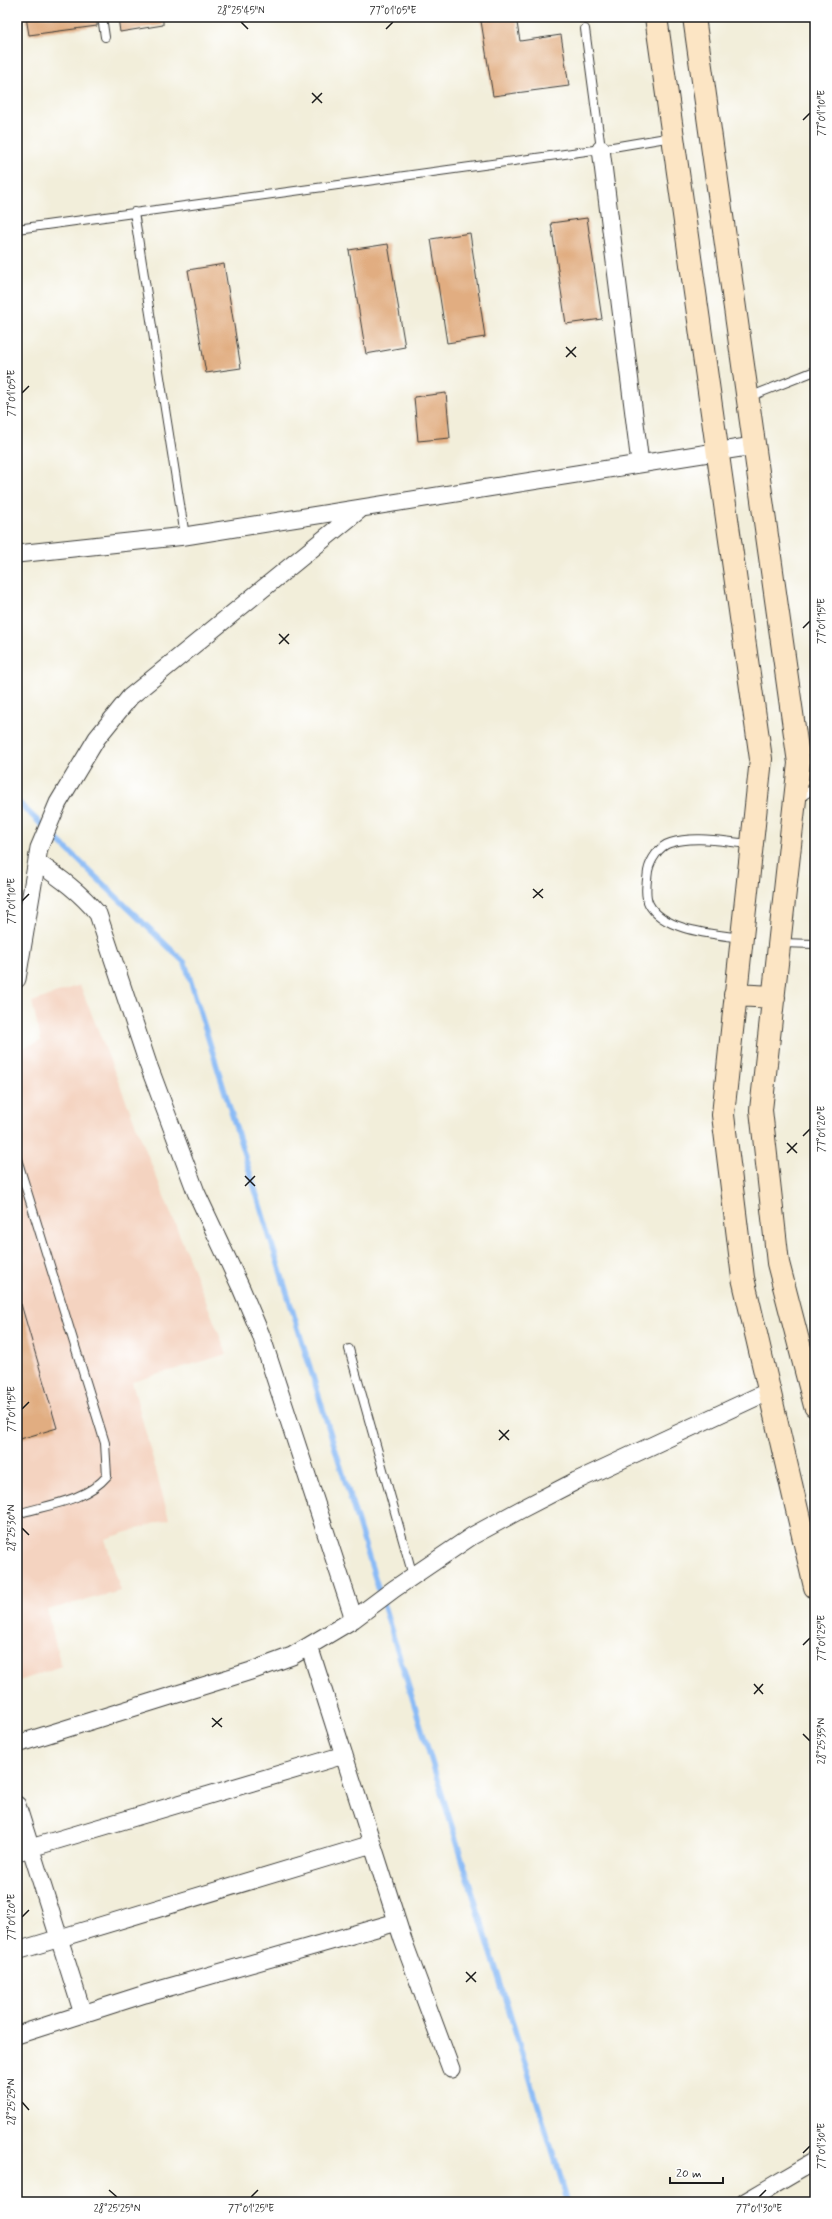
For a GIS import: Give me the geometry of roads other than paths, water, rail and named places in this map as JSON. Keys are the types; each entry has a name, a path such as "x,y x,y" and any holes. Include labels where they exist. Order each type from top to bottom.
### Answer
{"main road":[{"path":"656,17 761,759 723,1115 743,1278 815,1587"},
{"path":"694,17 753,446 799,763 761,1110 778,1263 815,1406"},
{"path":"735,995 774,997"}],"street":[{"path":"601,149 640,462"},
{"path":"17,554 185,536 640,462 753,446"},
{"path":"17,980 21,937 38,855 58,803 97,738 130,697 364,506"},
{"path":"38,855 84,898 98,914 148,1064 196,1192 241,1288 260,1335 354,1619"},
{"path":"17,1744 252,1671 292,1656 354,1619 394,1589 472,1536 527,1506 769,1391"},
{"path":"309,1646 397,1922 451,2069"},
{"path":"24,1850 344,1755"},
{"path":"17,1805 24,1850 59,1937 83,2014"},
{"path":"17,1950 372,1844"},
{"path":"17,2035 145,1994 397,1922"},
{"path":"745,2202 815,2161"}],"lane":[{"path":"102,17 105,38"},
{"path":"585,29 601,149"},
{"path":"17,229 601,149 673,136"},
{"path":"134,212 185,536"},
{"path":"747,398 815,372"},
{"path":"795,801 815,788"},
{"path":"742,938 682,928 666,921 649,905 646,891 649,867 655,855 668,844 687,839 752,844"},
{"path":"779,943 815,944"},
{"path":"17,1159 105,1443 107,1476 99,1486 85,1494 17,1514"},
{"path":"349,1349 413,1576"}],"waterway":[{"path":"17,801 185,963 568,2202"}]}
